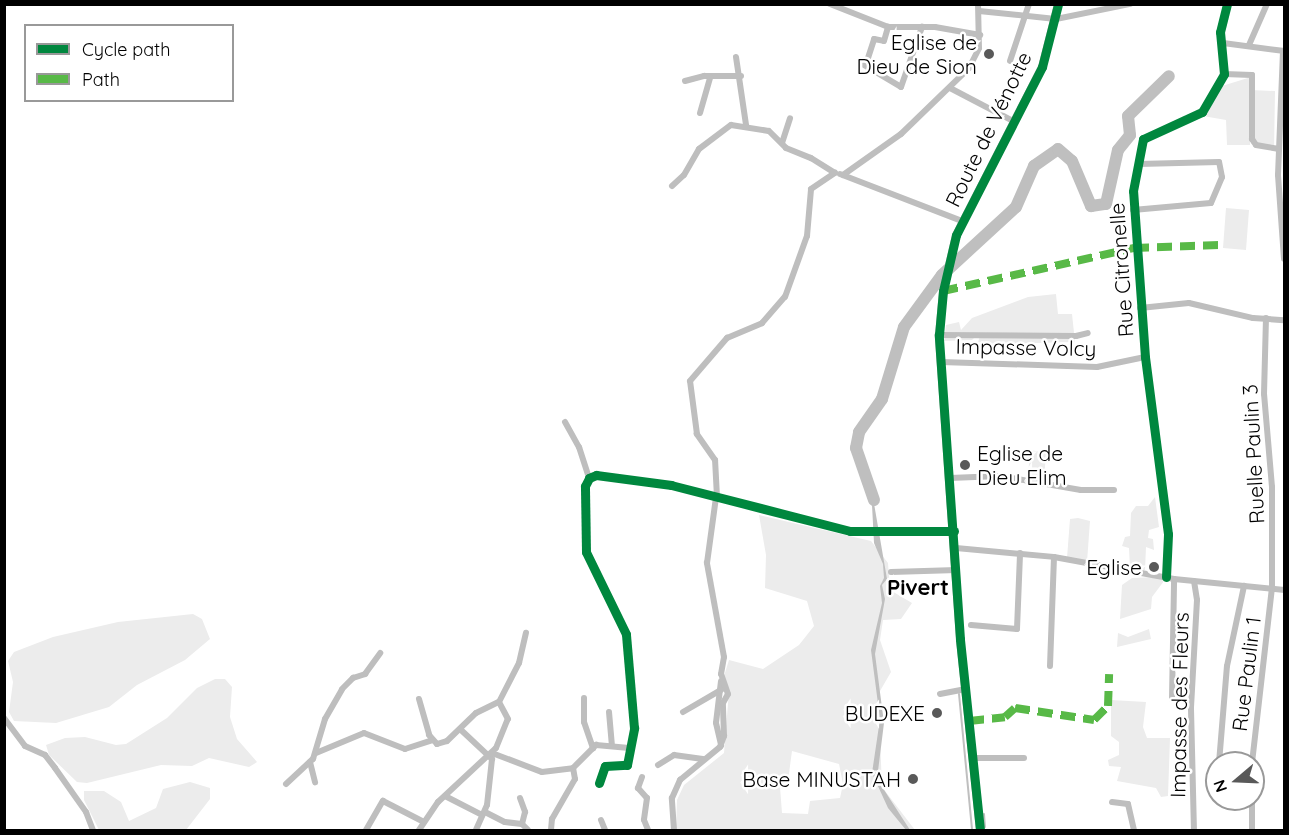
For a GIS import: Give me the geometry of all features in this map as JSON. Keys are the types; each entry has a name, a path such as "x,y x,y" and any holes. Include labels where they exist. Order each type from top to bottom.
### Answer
{"street":[{"path":"830,4 888,27 922,27 980,35"},
{"path":"1010,61 1029,4"},
{"name":"Route de Vénotte","path":"980,831 965,689 939,335 943,291 953,246 962,221 1042,68 1058,4"},
{"path":"843,176 902,134 950,88 975,57 980,35 979,8 1056,19 1130,4"},
{"path":"1227,4 1220,32 1223,43 1224,74 1252,75 1252,139 1256,145 1280,154"},
{"path":"1249,45 1267,4"},
{"path":"868,58 874,39 884,41 888,27"},
{"path":"864,65 901,87 922,27"},
{"path":"1223,43 1283,51 1280,154 1284,260"},
{"path":"736,57 741,76 746,125 750,130 769,131 782,143 835,173 962,221"},
{"name":"Rue Citronelle","path":"1166,577 1168,534 1145,357 1133,210 1143,139 1202,112 1224,74"},
{"path":"685,81 741,76"},
{"path":"700,113 710,77"},
{"path":"950,88 1015,122"},
{"path":"782,143 790,118"},
{"path":"672,186 711,139 724,128 746,125"},
{"path":"1133,210 1211,203 1222,177 1219,162 1139,164"},
{"path":"721,745 716,723 724,657 707,563 716,497 715,460 698,434 690,381 728,338 762,322 785,297 807,236 811,189 835,173"},
{"path":"1140,308 1189,303 1284,320"},
{"name":"Ruelle Paulin 3","path":"1266,318 1264,394 1272,487 1272,588"},
{"path":"939,335 1076,336 1088,333"},
{"name":"Impasse Volcy","path":"941,362 1097,367 1145,357"},
{"path":"565,423 579,447 589,478"},
{"path":"599,783 605,766 627,765 632,748 629,644 586,552 585,486 589,478 596,475 655,482 716,497 740,506 863,533 887,530 954,531"},
{"path":"950,478 1000,476 1081,490 1114,490"},
{"path":"956,548 1054,557 1174,579 1284,590"},
{"path":"970,626 1017,629 1020,553"},
{"path":"1050,666 1054,557"},
{"path":"891,572 957,570"},
{"path":"1172,699 1174,579"},
{"name":"Impasse des Fleurs","path":"1194,581 1194,831"},
{"path":"1220,751 1227,666 1244,586"},
{"name":"Rue Paulin 1","path":"1253,751 1272,588"},
{"path":"316,754 364,733 405,749 432,740 442,744 476,713 499,702 519,663 526,633"},
{"path":"286,784 316,754 325,719 338,694 352,678 365,674 380,653"},
{"path":"674,831 672,798 680,780 721,745 723,703 728,694 722,677"},
{"path":"683,712 721,689"},
{"path":"940,693 965,689"},
{"path":"584,698 584,722 593,748"},
{"path":"418,699 432,740"},
{"path":"419,831 444,796 491,754 508,719 499,702"},
{"path":"609,712 612,744"},
{"path":"4,718 25,746 45,756 55,768 86,812 93,831"},
{"path":"460,729 491,754 542,772 573,768 593,748 612,744 632,748"},
{"path":"476,831 484,814 492,762 491,754"},
{"path":"657,765 674,755 703,759"},
{"path":"973,758 1024,758"},
{"path":"310,762 315,782"},
{"path":"551,831 552,819 575,779 573,768"},
{"path":"642,777 638,788 647,798 644,820 648,831"},
{"path":"444,796 505,822 522,824 528,831"},
{"path":"520,798 525,812 522,824"},
{"path":"366,831 383,801 424,822"},
{"path":"1112,802 1128,804 1134,831"},
{"path":"1251,831 1252,811"},
{"path":"601,820 605,831"}],"shaded area":[{"path":"1251,77 1251,90 1275,91 1274,150 1251,144 1251,127 1250,145 1227,145 1226,120 1203,116 1222,86"},
{"path":"1226,208 1249,210 1246,250 1223,248"},
{"path":"1056,294 1058,314 1072,314 1075,342 998,344 978,342 980,336 977,335 972,340 944,341 946,325 959,322 961,330 972,318 1028,297"},
{"path":"1030,450 1046,453 1044,481 1028,477"},
{"path":"871,486 887,579 882,585 885,599 875,654 884,723 877,779 910,830 906,830 888,808 872,773 880,719 871,650 882,603 880,586 884,578 883,564 874,543"},
{"path":"1155,497 1159,527 1149,530 1148,538 1153,539 1154,550 1146,547 1145,570 1130,569 1129,548 1122,546 1125,537 1130,536 1131,513 1136,506 1148,506"},
{"path":"759,515 871,541 888,563 890,590 912,603 901,619 883,620 880,640 891,672 880,691 880,738 882,787 915,830 676,830 677,800 684,785 724,753 729,691 724,676 729,660 763,669 799,645 814,626 807,601 765,588 766,555","holes":["792,751 839,764 843,784 840,798 810,801 808,814 782,813 780,787 787,788"]},
{"path":"1070,519 1090,521 1087,562 1067,558"},
{"path":"1156,577 1164,581 1152,597 1151,609 1120,619 1122,585 1132,578"},
{"path":"193,614 202,619 210,639 185,660 137,685 109,707 56,723 14,721 9,712 13,682 8,661 14,652 53,637 118,622"},
{"path":"1149,629 1151,639 1117,647 1118,633 1128,637"},
{"path":"215,679 225,679 232,687 230,717 237,739 257,762 249,767 209,758 192,766 161,765 87,783 77,782 49,755 46,745 65,738 85,737 116,745 126,744 167,718 197,688"},
{"path":"1111,700 1146,702 1143,727 1147,738 1170,738 1168,796 1161,797 1156,788 1117,781 1121,767 1109,766 1108,760 1119,755 1119,742 1111,736"},
{"path":"190,782 210,788 210,799 186,830 99,830 84,800 84,791 104,791 121,802 129,821 156,808 163,789"}],"waterway":[{"path":"874,500 856,448 859,432 882,399 904,327 942,275 1016,207 1034,166 1058,149 1072,161 1091,206 1106,204 1118,150 1130,135 1128,116 1169,76"},
{"path":"959,694 972,830"},
{"path":"984,814 985,827"}],"marked path":[{"path":"943,291 1134,248 1219,245"},
{"path":"969,721 1005,717 1015,708 1094,720 1108,706 1109,674"}],"cycle path":[{"path":"980,830 960,639 939,335 943,291 956,235 1042,67 1058,4"},
{"path":"1166,577 1168,534 1145,357 1133,191 1143,139 1202,112 1224,74 1220,32 1227,4"},
{"path":"599,783 605,766 627,765 634,728 626,634 586,552 585,486 589,478 596,475 671,485 850,531 954,531"}],"place":[{"name":"Eglise de Dieu de Sion","path":"989,54"},
{"name":"Eglise de Dieu Elim","path":"965,465"},
{"name":"Eglise","path":"1154,567"},
{"name":"BUDEXE","path":"937,713"},
{"name":"Base MINUSTAH","path":"913,779"}],"district":[{"name":"Pivert","path":"918,588"}]}
